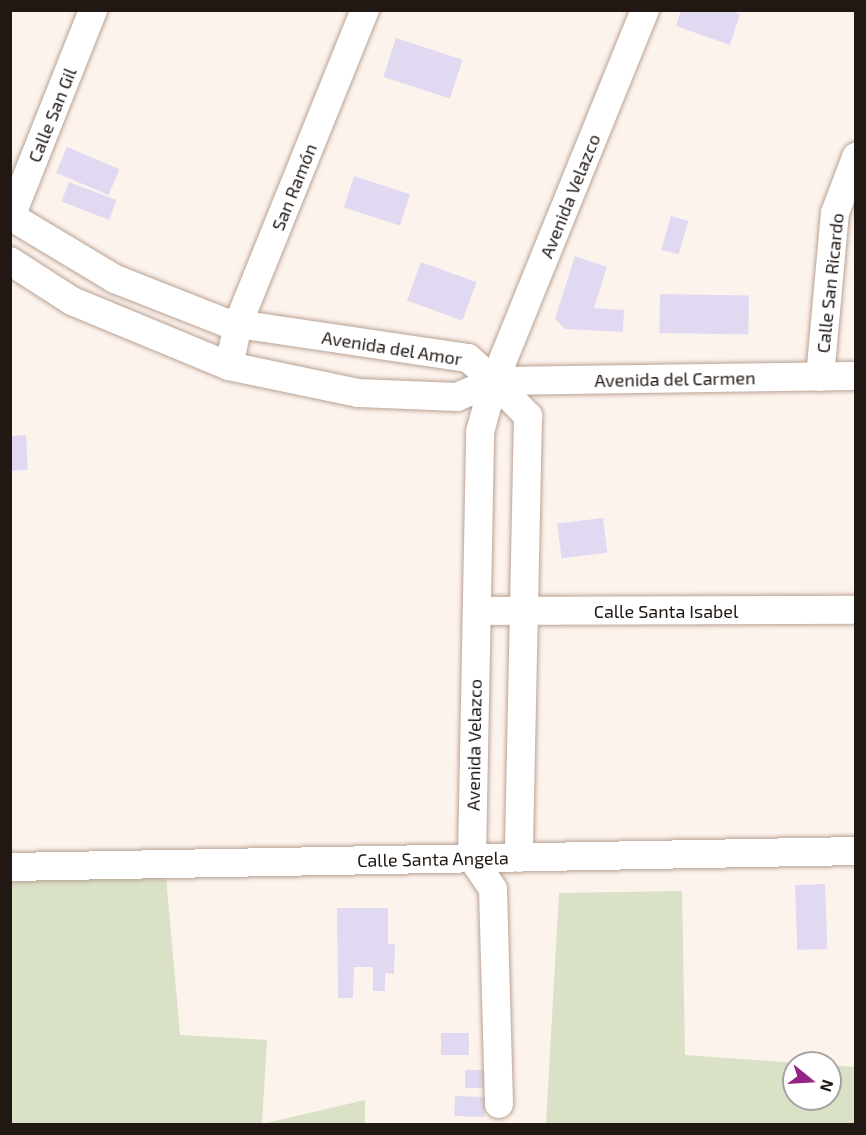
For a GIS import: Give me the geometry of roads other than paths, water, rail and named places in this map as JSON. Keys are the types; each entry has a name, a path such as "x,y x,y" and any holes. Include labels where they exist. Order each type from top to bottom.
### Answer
{"street":[{"name":"Calle San Gil","path":"11,217 93,10"},
{"name":"San Ramón","path":"229,366 238,324 365,10"},
{"name":"Avenida Velazco","path":"472,858 480,432 494,381 645,10"},
{"name":"Calle San Ricardo","path":"820,377 835,213 855,157"},
{"name":"Avenida del Amor","path":"10,261 72,301 229,366 358,393 458,397 494,381 468,357 238,324 115,279 11,217"},
{"name":"Avenida del Carmen","path":"494,381 855,376"},
{"path":"494,381 528,416 519,858"},
{"name":"Calle Santa Isabel","path":"477,611 855,610"},
{"name":"Calle Santa Angela","path":"10,867 855,851"},
{"path":"472,858 493,889 499,1104"}]}
